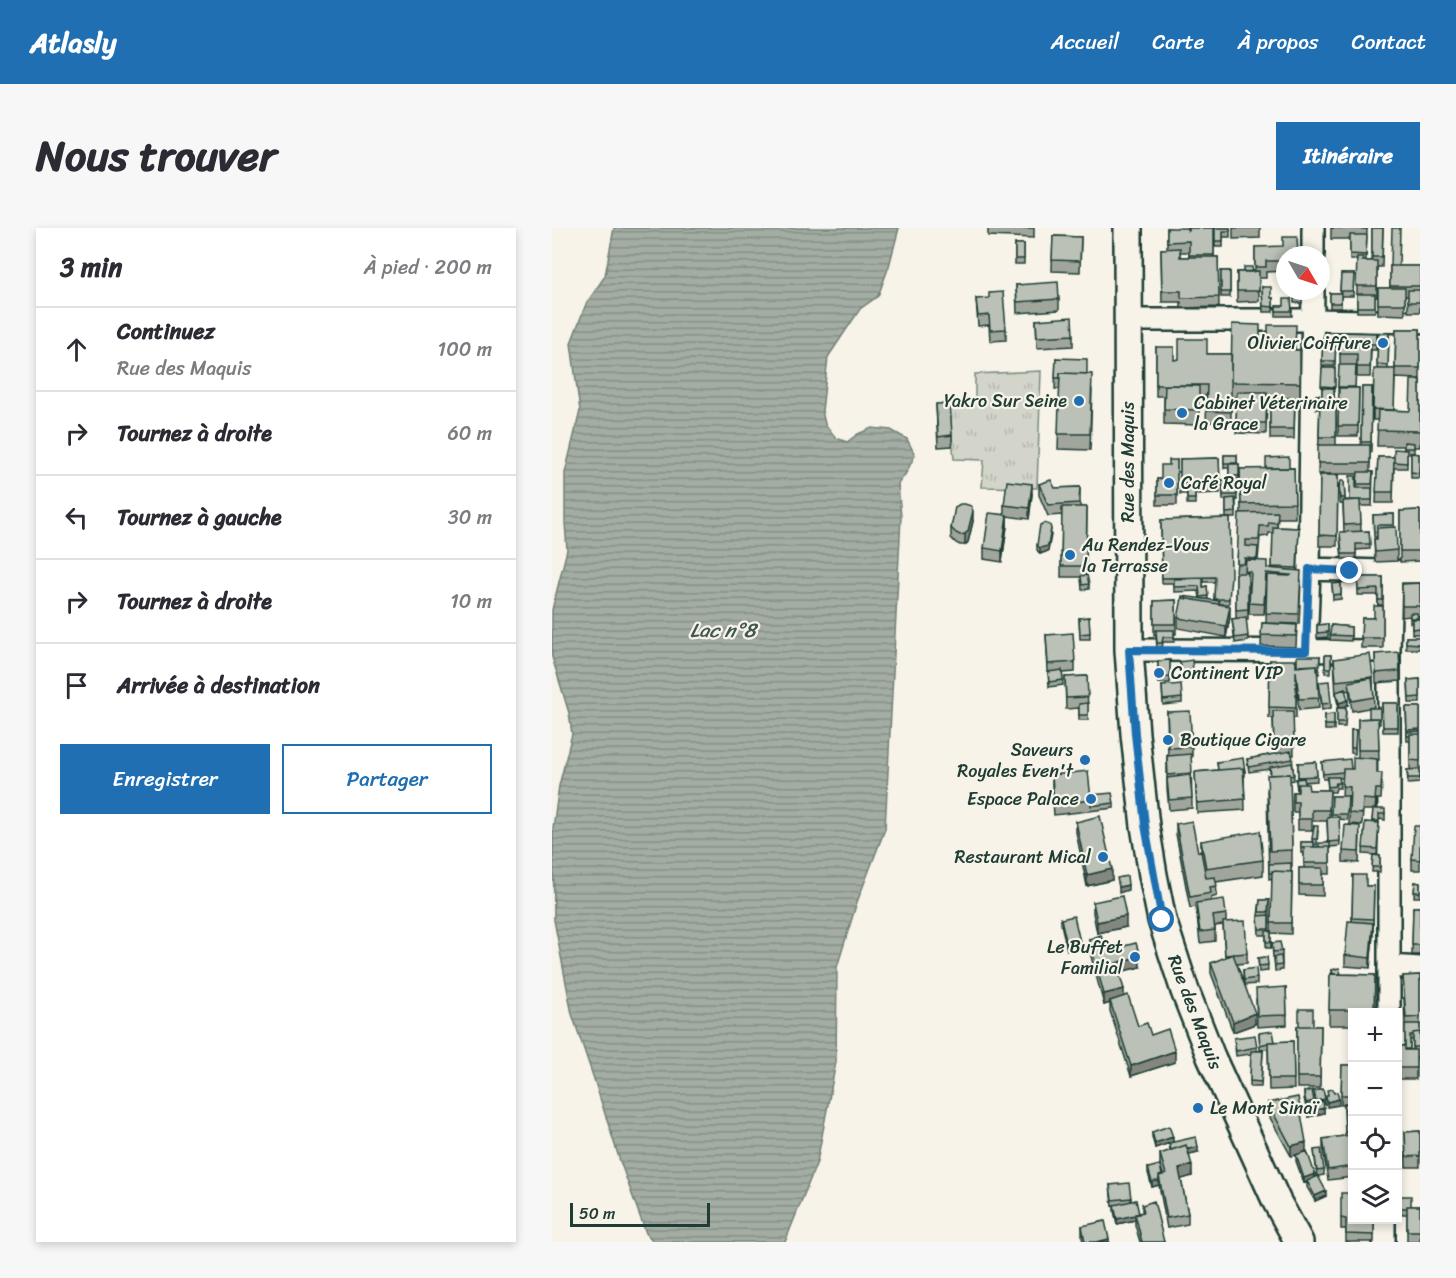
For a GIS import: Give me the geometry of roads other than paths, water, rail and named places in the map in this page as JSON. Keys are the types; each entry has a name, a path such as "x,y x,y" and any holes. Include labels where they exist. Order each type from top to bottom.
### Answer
{"street":[{"name":"Rue des Maquis","path":"1128,228 1129,650 1145,825 1162,920 1185,991 1211,1057 1277,1202 1299,1242"},
{"path":"1313,228 1313,246"},
{"path":"1306,651 1312,300"},
{"path":"1127,320 1420,322"},
{"path":"1309,569 1420,572"},
{"path":"1389,1008 1391,572"},
{"path":"1129,650 1389,651"},
{"path":"1390,966 1420,968"},
{"path":"1384,1224 1384,1242"}],"water":[{"name":"Lac n°8","path":"614,228 899,228 878,296 860,309 828,357 822,411 825,424 836,438 847,442 872,428 891,430 907,439 915,455 898,484 901,517 885,829 857,902 837,967 836,1062 817,1162 785,1242 654,1242 646,1233 572,1014 554,920 553,828 559,786 572,734 569,713 552,657 552,610 567,550 565,473 580,411 571,343 586,304 605,276"}],"place":[{"name":"Olivier Coiffure","path":"1383,343"},
{"name":"Yakro Sur Seine","path":"1079,401"},
{"name":"Cabinet Véterinaire la Grace","path":"1182,413"},
{"name":"Café Royal","path":"1169,483"},
{"name":"Au Rendez-Vous la Terrasse","path":"1070,555"},
{"name":"Continent VIP","path":"1159,673"},
{"name":"Boutique Cigare","path":"1168,740"},
{"name":"Saveurs Royales Even't","path":"1085,760"},
{"name":"Espace Palace","path":"1091,799"},
{"name":"Restaurant Mical","path":"1103,857"},
{"name":"Le Buffet Familial","path":"1135,957"},
{"name":"Le Mont Sinaï","path":"1198,1108"}]}
